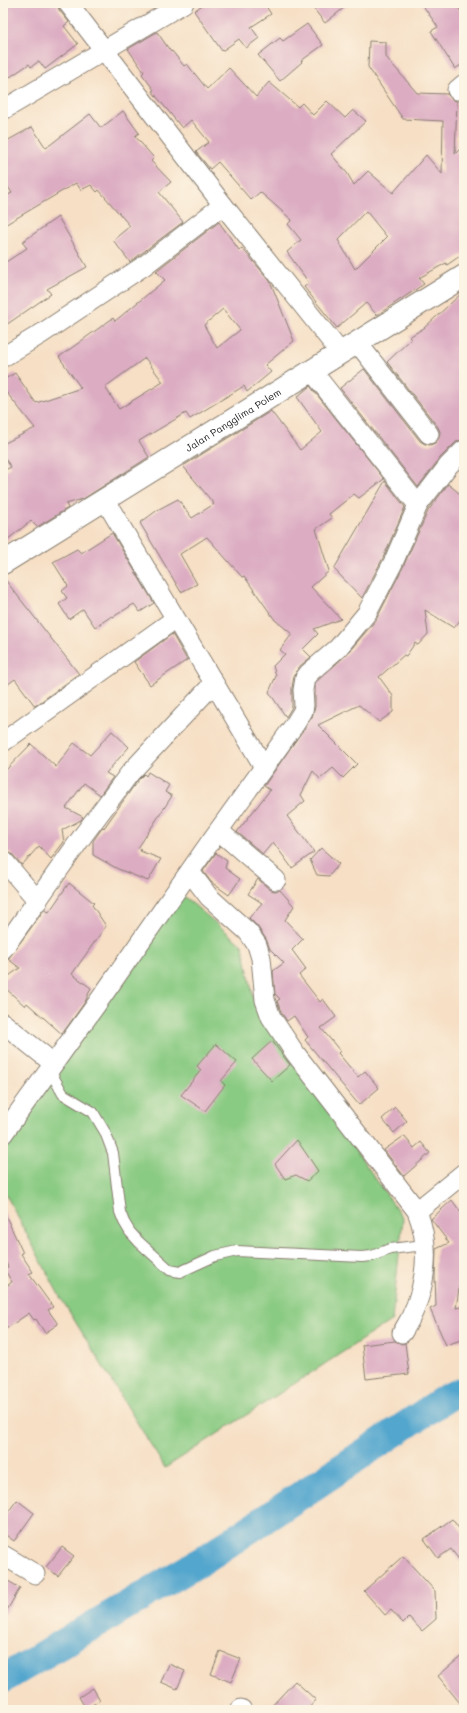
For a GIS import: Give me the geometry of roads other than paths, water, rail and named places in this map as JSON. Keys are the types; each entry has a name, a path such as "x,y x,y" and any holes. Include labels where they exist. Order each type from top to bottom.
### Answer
{"street":[{"path":"68,3 223,205 349,347 430,434"},
{"path":"3,110 184,3"},
{"path":"3,357 41,334 145,265 223,205"},
{"name":"Jalan Pangglima Polem","path":"3,563 464,276"},
{"path":"312,372 418,505"},
{"path":"3,1134 301,715 304,704 303,685 309,673 338,648 367,613 393,563 418,505 448,466 464,450"},
{"path":"105,500 213,684 264,767"},
{"path":"3,742 175,619"},
{"path":"3,949 84,834 130,772 213,684"},
{"path":"219,831 276,880"},
{"path":"3,860 38,901"},
{"path":"190,872 209,897 248,932 257,945 261,958 265,1000 271,1017 295,1053 417,1212 423,1230 426,1254 420,1296 412,1317 402,1333"},
{"path":"3,1023 51,1066"},
{"path":"417,1212 464,1173"},
{"path":"3,1555 34,1574"}],"lane":[{"path":"51,1066 63,1094 93,1112 105,1132 112,1153 120,1212 124,1222 139,1242 170,1270 180,1272 215,1256 237,1251 362,1257 372,1256 390,1249 425,1246"}],"waterway":[{"path":"3,1679 208,1557 448,1397 464,1391"}]}
